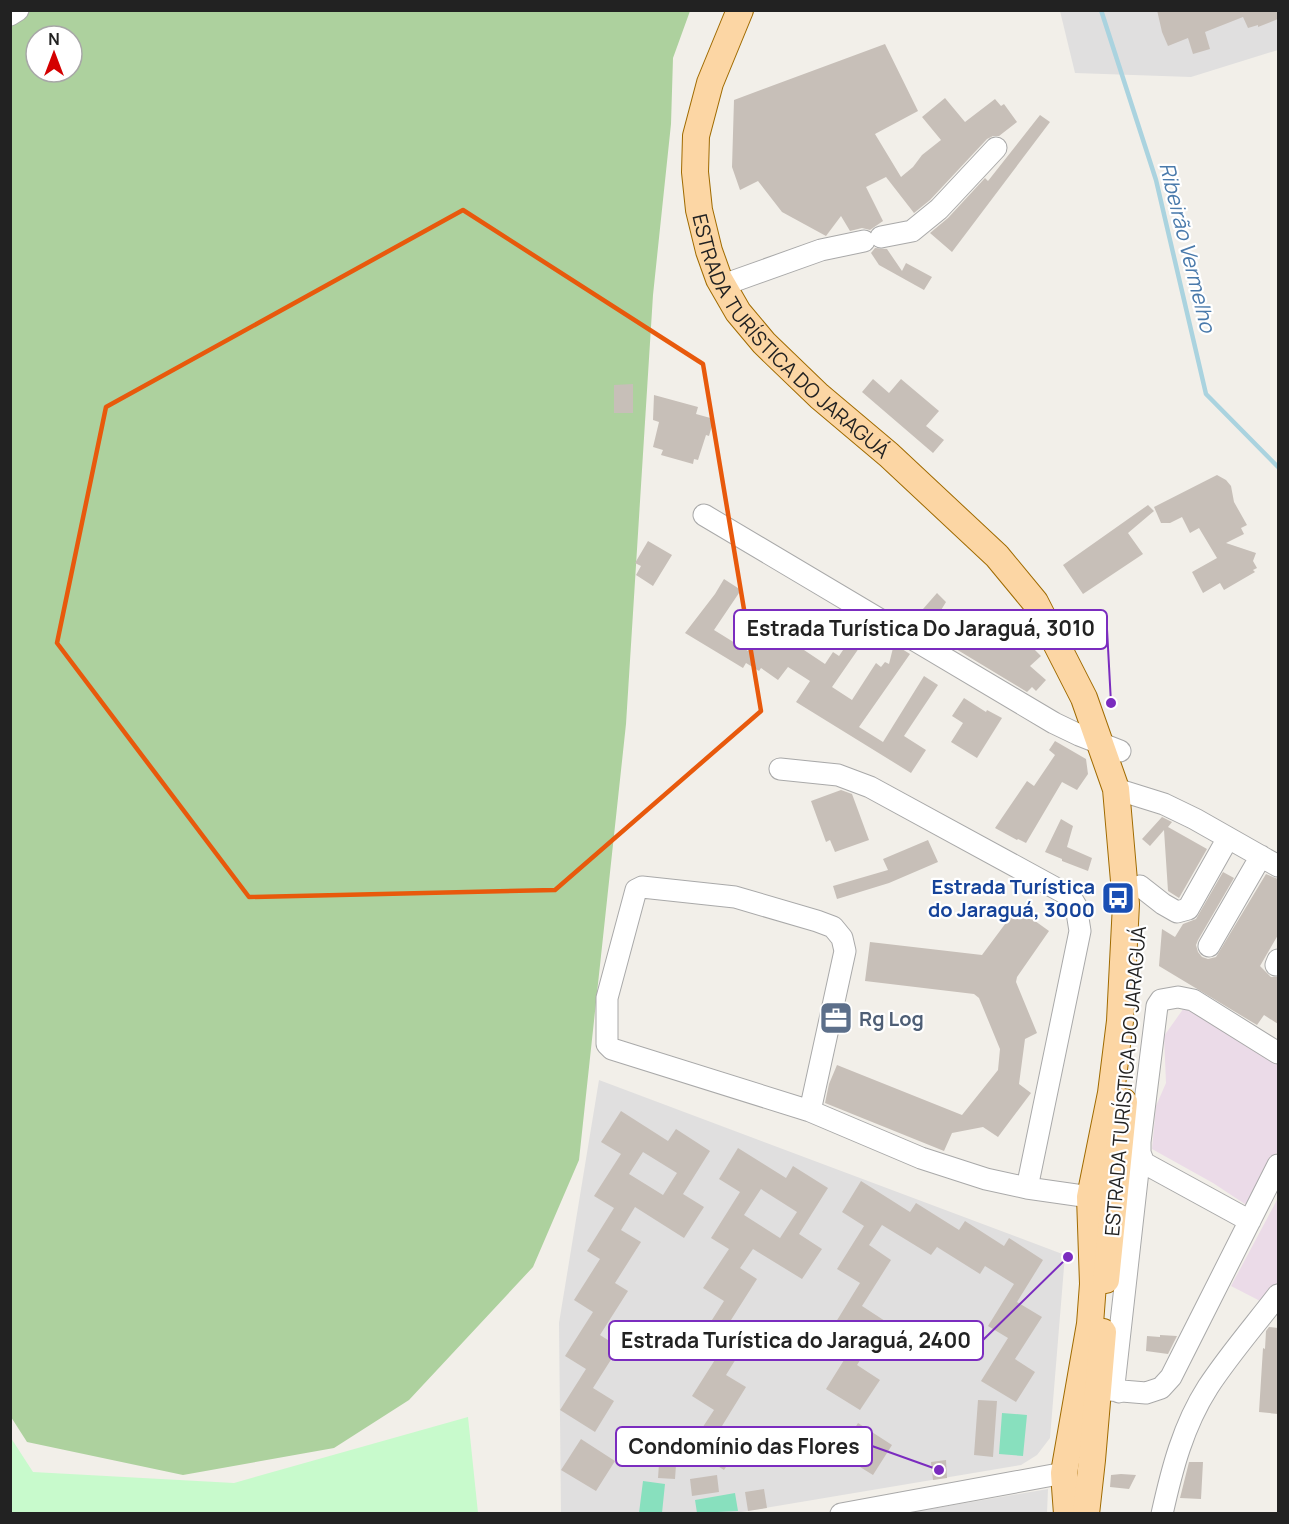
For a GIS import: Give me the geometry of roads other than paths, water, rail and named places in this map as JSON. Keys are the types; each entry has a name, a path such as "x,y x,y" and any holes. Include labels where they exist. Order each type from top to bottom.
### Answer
{"main road":[{"name":"ESTRADA TURÍSTICA DO JARAGUÁ","path":"740,10 710,83 696,136 695,172 699,210 709,250 723,285 738,312 764,343 819,396 889,455 966,526 997,556 1035,602 1047,610 1059,623 1090,677 1140,846 1133,1004 1108,1260 1108,1391 1092,1460 1086,1514"},
{"name":"ESTRADA TURÍSTICA DO JARAGUÁ","path":"1067,1514 1064,1473 1090,1324 1093,1284 1090,1197 1111,1093 1122,977 1126,904 1125,792"},
{"path":"1090,1197 1115,1204"},
{"path":"1064,1473 1092,1460"}],"street":[{"path":"10,15 18,10"},
{"path":"723,285 821,250 912,231 939,209 996,148"},
{"path":"704,515 1054,723 1111,748"},
{"path":"780,768 838,775 870,787 1070,896 1076,906 1080,931 1027,1188"},
{"path":"1125,792 1164,804 1270,861 1209,946"},
{"path":"1140,886 1162,904 1177,912 1188,909 1228,838"},
{"path":"810,1111 845,951 842,938 833,927 735,897 642,887 636,890 607,998 607,1044 610,1047 810,1111 921,1158 986,1179 1027,1188 1090,1197"},
{"path":"1108,1391 1114,1385 1157,1006 1161,1000 1178,997 1193,1000 1278,1053"},
{"path":"1140,1153 1144,1163 1250,1221"},
{"path":"1108,1391 1146,1393 1161,1388 1171,1377 1278,1165"},
{"path":"1162,1514 1175,1457 1208,1388 1278,1295"},
{"path":"841,1514 964,1484 1064,1473"}],"waterway":[{"name":"Ribeirão Vermelho","path":"1101,10 1156,180 1206,394 1278,467"}],"place":[{"name":"Estrada Turística Do Jaraguá, 3010","path":"1111,703"},
{"name":"Estrada Turística do Jaraguá, 3000","path":"1118,898"},
{"name":"Rg Log","path":"836,1018"},
{"name":"Estrada Turística do Jaraguá, 2400","path":"1068,1257"},
{"name":"Condomínio das Flores","path":"939,1470"}]}
